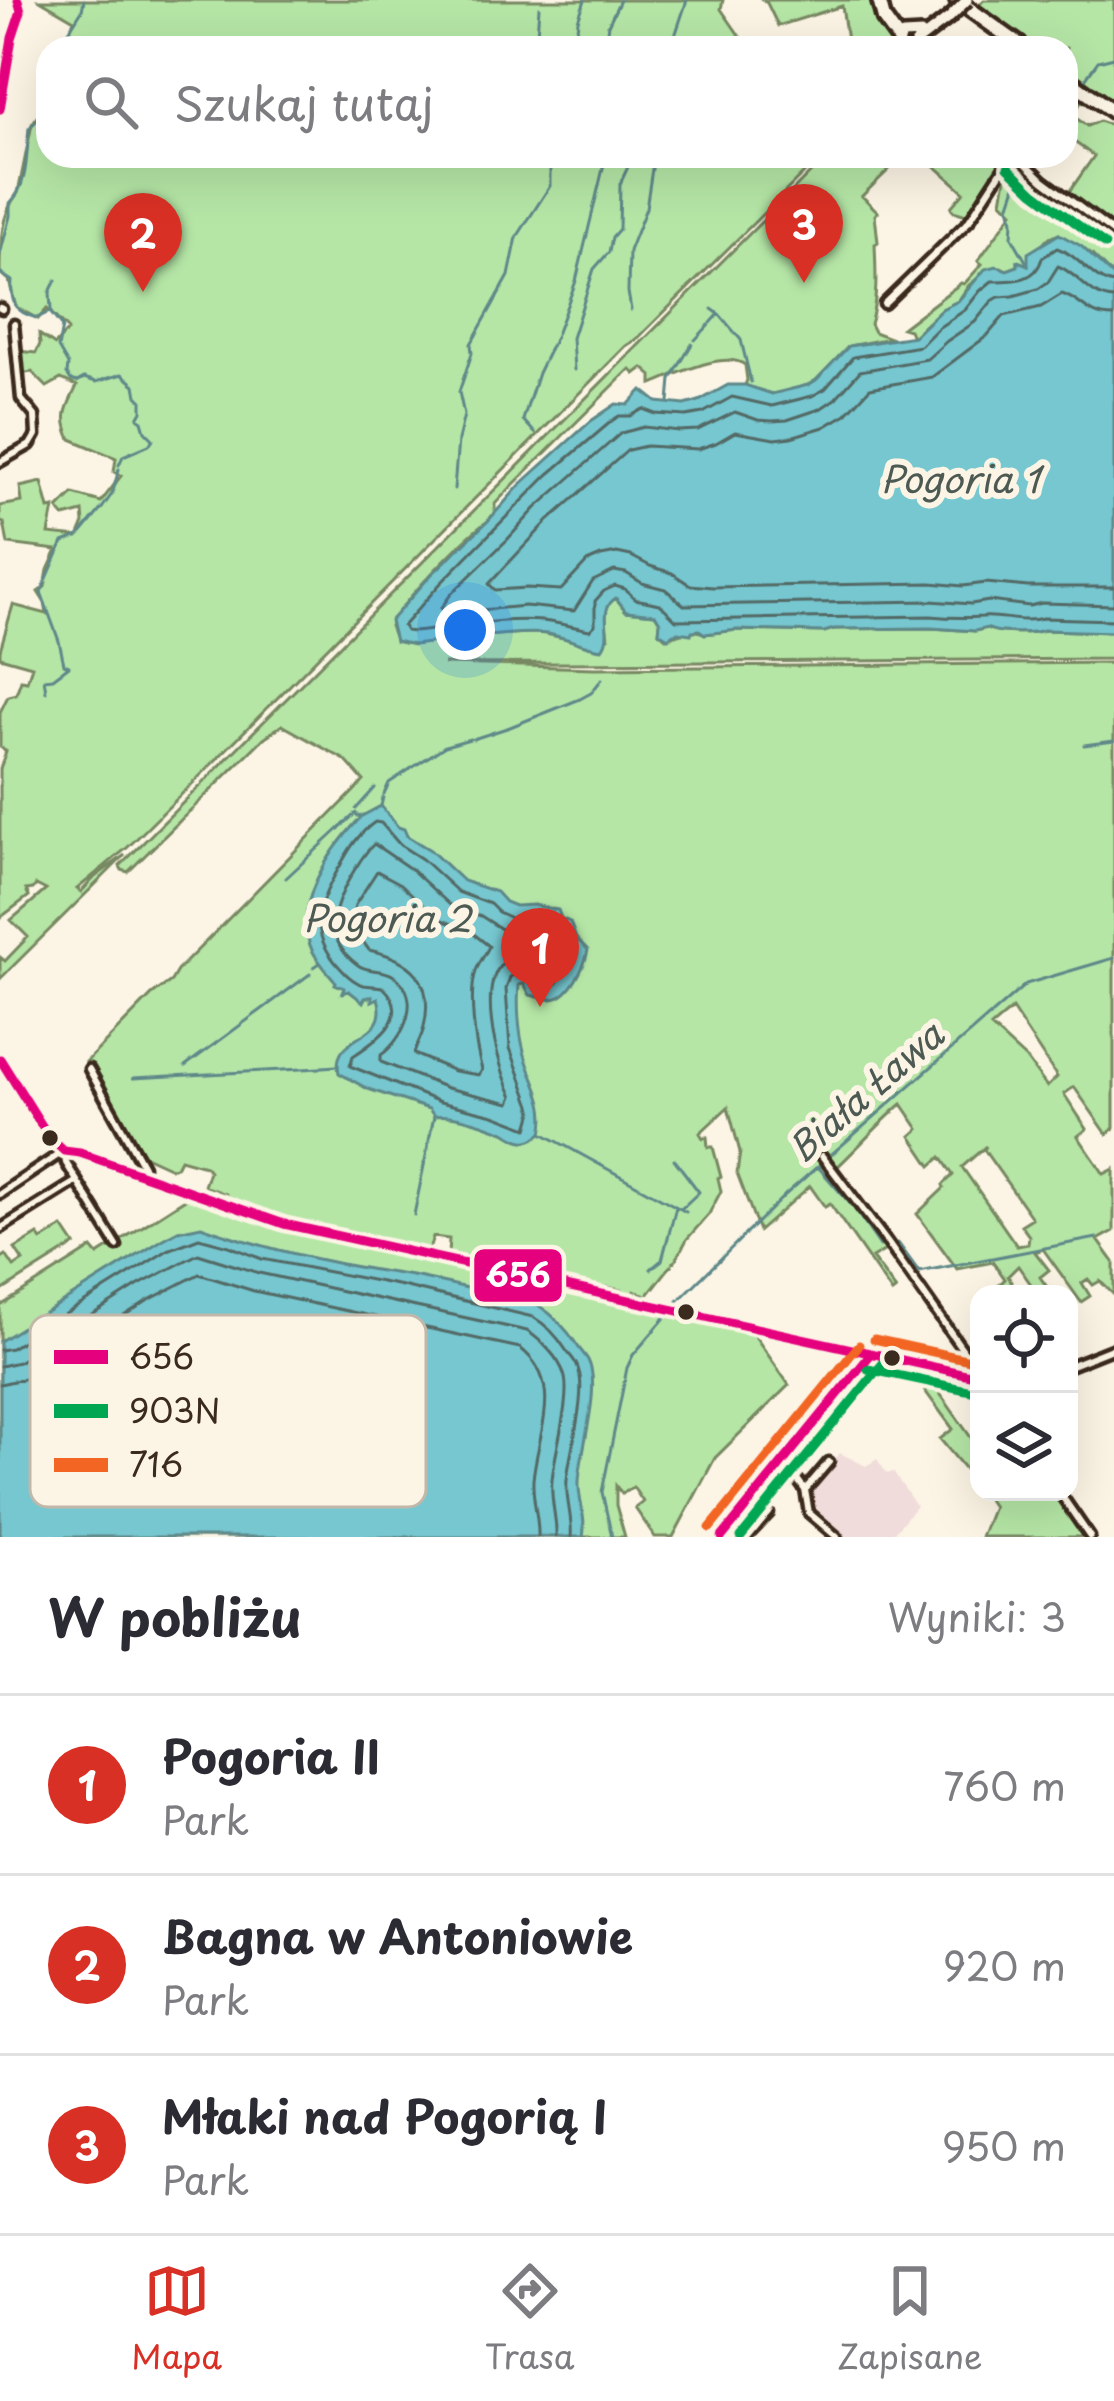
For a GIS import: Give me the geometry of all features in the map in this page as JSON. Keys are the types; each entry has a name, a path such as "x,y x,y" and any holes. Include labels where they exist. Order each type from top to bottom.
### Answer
{"highway":[{"path":"880,0 884,19 902,36"},
{"path":"890,0 890,19 903,36"},
{"path":"945,0 995,36"},
{"path":"957,0 1007,36"},
{"path":"1078,91 1114,116"}],"main road":[{"path":"921,36 968,0"}],"street":[{"path":"0,109 12,38 22,11 18,0"},
{"path":"884,304 974,216 1012,168"},
{"path":"1031,168 1114,233"},
{"path":"0,462 34,442 36,435 35,416 21,399 14,324"},
{"path":"0,1059 48,1135 64,1150 284,1224 970,1373"},
{"path":"89,1069 143,1166 143,1175"},
{"path":"64,1150 65,1162 118,1246"},
{"path":"0,1194 64,1150"},
{"path":"824,1158 970,1362"},
{"path":"0,1229 77,1181"},
{"path":"1078,1362 1114,1348"},
{"path":"722,1537 871,1354"},
{"path":"784,1461 805,1490 809,1514 837,1537"},
{"path":"805,1490 830,1462"},
{"path":"746,1537 769,1513 755,1496"},
{"path":"1064,1501 1090,1537"}],"shaded area":[{"path":"840,1453 866,1466 877,1459 887,1474 893,1472 916,1506 890,1537 842,1537 811,1512 808,1495"}],"green space":[{"path":"40,0 723,0 721,9 740,36 68,36 74,20"},
{"path":"763,0 878,0 893,36 846,36 842,6 778,26"},
{"path":"984,0 1114,0 1114,109 1078,84 1078,36 1012,36 975,9"},
{"path":"36,118 36,168 809,168 127,848 77,889 81,892 125,855 0,979 0,957 5,961 28,937 11,920 46,890 36,885 26,890 29,896 0,918 0,769 6,751 0,747 0,712 21,680 27,681 32,666 0,657 0,650 13,605 47,614 38,592 45,587 57,550 8,544 0,506 22,502 20,487 42,482 49,509 54,508 49,534 78,537 83,512 64,517 58,509 73,494 101,502 121,476 114,472 116,458 71,439 65,417 77,386 61,379 47,387 32,372 20,374 18,351 36,353 39,334 55,345 68,330 47,309 38,319 16,307 9,281 0,273 4,221 18,193"},
{"path":"1078,120 1087,126 1099,121 1114,126 1114,229 1067,195 1094,156 1078,145"},
{"path":"815,168 891,168 862,196 878,212 870,324 874,332 890,338 849,346 816,381 782,393 765,394 745,385 745,365 736,361 699,366 652,384 652,376 643,368 635,374 630,369 495,504 488,521 434,570 390,626 396,641 446,640 474,649 478,636 541,633 572,640 608,638 606,610 616,598 626,611 655,614 659,632 666,638 690,631 737,630 1114,632 1114,659 443,664 595,668 1114,663 1114,1128 1107,1134 1074,1087 1064,1094 1087,1129 1078,1136 1104,1174 1114,1169 1114,1231 1098,1240 1114,1262 1114,1295 1100,1281 1093,1285 1088,1279 1082,1283 1090,1296 1081,1302 1078,1285 1069,1285 1043,1249 1035,1252 1049,1270 1040,1277 1046,1285 1032,1285 1018,1266 1008,1276 1014,1285 999,1285 1005,1279 993,1262 957,1269 917,1214 953,1175 941,1157 931,1166 911,1136 919,1129 902,1104 835,1169 889,1248 872,1258 896,1290 892,1293 830,1204 825,1207 810,1186 759,1231 737,1173 740,1152 728,1107 700,1133 707,1137 708,1147 713,1147 721,1191 644,1300 644,1294 634,1291 631,1297 622,1290 607,1287 606,1291 448,1254 449,1239 433,1237 429,1250 283,1219 232,1202 226,1194 204,1186 209,1171 205,1166 180,1159 171,1168 145,1156 86,1062 364,781 345,760 282,725 128,872 120,866","holes":["1012,1009 1057,1077 1047,1087 1028,1061 991,1027","986,1146 984,1150 1032,1218 1021,1225 1029,1236 1028,1244 1017,1246 962,1167"]},
{"path":"937,168 1002,168 970,216 951,207 964,192"},
{"path":"1008,168 1027,168 1114,237 1114,277 1092,255 1059,234 1047,239 1028,265 1018,262 1007,270 1001,267 982,275 912,337 902,328 964,284 982,264 978,261 1013,212 1002,201"},
{"path":"193,1194 269,1221 750,1329 789,1385 715,1458 673,1537 655,1537 635,1508 643,1502 633,1487 622,1494 616,1486 625,1537 0,1537 0,1304 92,1248 98,1255"},
{"path":"63,1227 75,1245 0,1292 0,1259 6,1255 14,1267 23,1261 15,1249"},
{"path":"934,1385 970,1436 970,1475 940,1439 953,1429 925,1391"},
{"path":"989,1501 1063,1501 1088,1537 981,1537 993,1507"}],"water":[{"name":"Pogoria 1","path":"1059,234 1081,246 1114,277 1114,632 931,628 705,634 699,630 668,638 659,632 655,614 626,611 616,598 607,609 602,649 538,633 477,636 474,649 462,650 459,639 414,645 395,641 390,621 431,575 520,485 616,404 628,405 642,390 657,402 685,405 728,385 772,394 808,385 849,346 914,336 942,309 958,301 985,269 1007,270 1018,266 1018,261 1028,265 1028,253"},
{"name":"Pogoria 2","path":"381,806 407,836 463,881 496,892 515,906 558,910 588,950 576,980 559,997 530,995 524,984 519,985 522,1044 544,1111 542,1133 531,1140 468,1120 434,1116 429,1109 368,1089 339,1073 343,1050 377,1023 378,998 363,1002 349,991 342,993 344,988 335,984 312,950 306,915 317,879 360,818 357,815"},
{"path":"201,1226 299,1255 538,1305 550,1314 587,1358 592,1372 579,1482 583,1537 0,1537 0,1341 30,1322 30,1507 426,1507 426,1315 42,1315 178,1231"}],"waterway":[{"path":"66,36 84,0"},
{"path":"576,36 585,0"},
{"path":"606,36 620,0"},
{"path":"675,36 687,0"},
{"path":"537,36 539,7"},
{"path":"1081,85 1098,61 1114,57"},
{"path":"0,255 10,203 24,178 29,128 36,121"},
{"path":"454,489 464,415 459,392 471,344 509,276 517,237 550,186 550,168"},
{"path":"535,433 523,420 576,281 603,168"},
{"path":"574,370 572,338 594,269 609,252 619,229 620,184 627,168"},
{"path":"631,310 629,251 646,208 652,168"},
{"path":"1018,168 1009,207 1012,237 1028,265"},
{"path":"0,273 12,281 13,301 19,310 37,318 50,312 62,327 58,348 71,380 96,382 122,374 135,385 142,401 138,418 153,439 123,456 119,465"},
{"path":"51,311 50,292 56,280"},
{"path":"711,323 719,314 712,309"},
{"path":"719,314 741,340 751,382"},
{"path":"695,340 709,325"},
{"path":"669,402 671,379 692,344"},
{"path":"46,691 44,679 69,666 64,664 41,592 63,542 79,536 103,507 119,469"},
{"path":"473,739 580,699 602,679"},
{"path":"384,794 389,783 445,746 470,739"},
{"path":"1084,745 1114,741"},
{"path":"356,809 375,788"},
{"path":"381,806 383,797"},
{"path":"286,878 356,813"},
{"name":"Biała Ława","path":"675,1304 785,1195 1026,984 1114,958"},
{"path":"314,967 320,963"},
{"path":"185,1066 310,974"},
{"path":"322,1067 337,1066"},
{"path":"133,1078 320,1068"},
{"path":"414,1215 434,1116"},
{"path":"542,1133 686,1212"},
{"path":"674,1159 699,1192 682,1208"},
{"path":"819,1168 880,1246 898,1243 919,1272 1097,1238"},
{"path":"651,1269 662,1260 676,1207"},
{"name":"Biała Ława","path":"612,1537 602,1492 627,1368 669,1313"}],"transit line":[{"name":"656","path":"0,109 21,11 18,0"},
{"name":"903N","path":"1009,168 1105,245"},
{"name":"656","path":"0,1059 49,1137 64,1151"},
{"name":"656","path":"64,1151 284,1224 970,1375"},
{"name":"716","path":"874,1339 970,1360"},
{"name":"716","path":"710,1528 859,1345"},
{"name":"656","path":"722,1537 871,1354"},
{"name":"903N","path":"741,1537 883,1363"},
{"name":"903N","path":"868,1369 970,1391"}],"place":[{"name":"Młaki nad Pogorią I","path":"804,283"},
{"name":"Bagna w Antoniowie","path":"143,292"},
{"name":"Pogoria II","path":"540,1007"}]}
